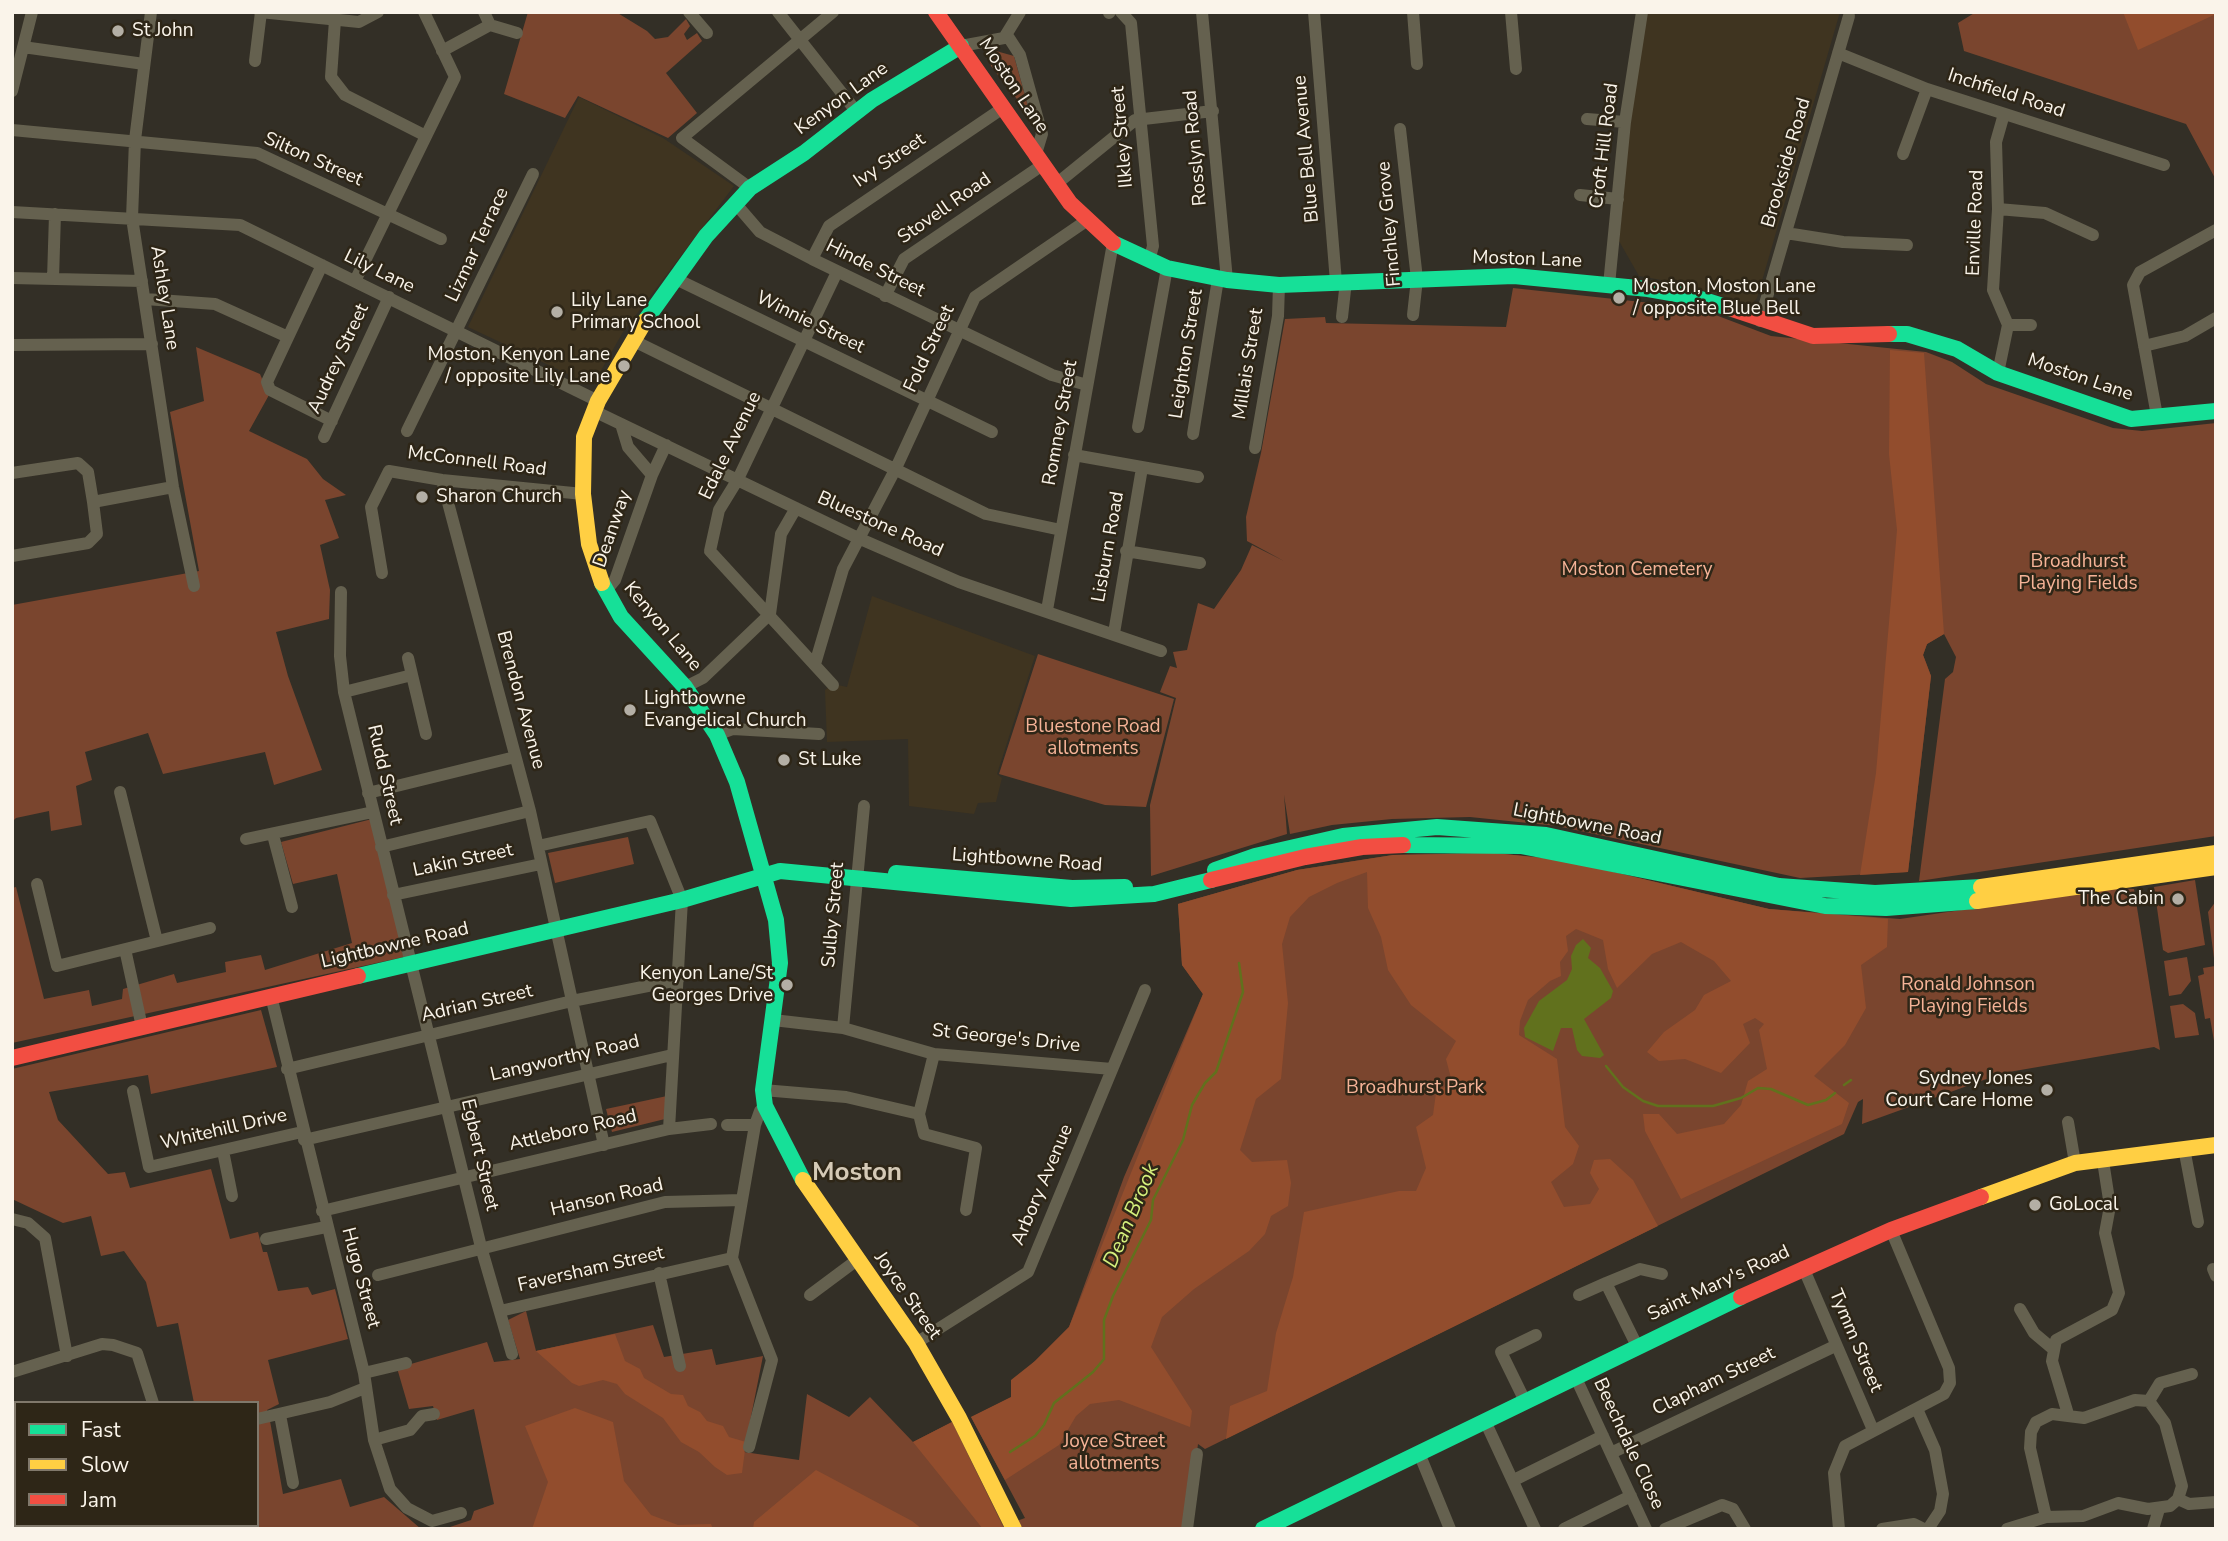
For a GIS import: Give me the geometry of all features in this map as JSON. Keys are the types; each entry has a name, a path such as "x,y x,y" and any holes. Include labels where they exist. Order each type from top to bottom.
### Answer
{"street":[{"path":"12,91 32,12"},
{"name":"Ashley Lane","path":"151,12 135,140 132,218 173,487 194,586"},
{"path":"255,61 261,12 359,22 379,12"},
{"path":"355,281 455,77 424,12"},
{"path":"484,12 490,25"},
{"path":"689,12 707,33"},
{"path":"778,12 856,111"},
{"path":"750,188 682,138 833,12"},
{"name":"Moston Lane","path":"936,12 1003,108 1033,140 1038,161 1055,185 1086,221 1113,243 1167,268 1223,279 1279,285 1514,276 1609,285 1694,297 1760,321 1813,335 1907,334 1957,349 1998,373 2131,419 2216,411"},
{"path":"961,46 1007,35 1020,12"},
{"name":"Rosslyn Road","path":"1202,12 1213,111 1223,279"},
{"name":"Blue Bell Avenue","path":"1314,12 1341,282 1342,317"},
{"path":"1413,12 1417,64"},
{"path":"1511,12 1516,69"},
{"name":"Croft Hill Road","path":"1609,285 1625,122 1642,12"},
{"name":"Ilkley Street","path":"1114,13 1131,23 1153,246 1149,261"},
{"name":"Brookside Road","path":"1760,321 1849,16"},
{"path":"335,20 331,77 345,95 426,136"},
{"path":"442,51 490,25 517,33"},
{"path":"1007,35 1020,55 1033,140"},
{"name":"Kenyon Lane","path":"764,1098 780,963 776,920 764,875 737,782 717,734 685,687 621,617 604,592 589,544 583,494 584,437 596,406 632,340 706,236 735,203 750,188 804,153 856,111 961,46"},
{"path":"23,47 144,64"},
{"name":"Inchfield Road","path":"1839,53 1927,89 2164,165"},
{"path":"1903,154 1927,89"},
{"name":"Ivy Street","path":"812,259 829,226 1003,108"},
{"path":"1055,185 1135,120 1213,111"},
{"name":"Enville Road","path":"2004,114 1996,142 1998,209 1993,290 2008,325"},
{"path":"1587,119 1625,122"},
{"name":"Finchley Grove","path":"1400,129 1417,279 1413,315"},
{"name":"Silton Street","path":"12,130 257,153 441,239"},
{"name":"Stovell Road","path":"885,296 904,259 1038,161"},
{"name":"Lizmar Terrace","path":"407,431 533,174"},
{"path":"1580,195 1618,199"},
{"name":"Hinde Street","path":"735,203 760,232 837,272 1052,375 1087,385"},
{"path":"1998,209 2045,214 2093,235"},
{"name":"Lily Lane","path":"12,212 240,225 389,297 596,406"},
{"path":"53,279 55,214"},
{"name":"Fold Street","path":"815,664 843,569 896,468 975,297 1086,221"},
{"path":"2157,416 2133,285 2140,272 2216,230"},
{"path":"1786,233 1843,242 1907,245"},
{"name":"Romney Street","path":"1047,610 1113,243"},
{"path":"322,265 267,382 271,390 332,421"},
{"path":"1138,427 1167,268"},
{"name":"Edale Avenue","path":"833,685 710,551 719,510 738,479 837,272"},
{"path":"12,278 142,281"},
{"name":"Winnie Street","path":"677,279 992,432"},
{"name":"Leighton Street","path":"1193,434 1223,279"},
{"name":"Millais Street","path":"1255,448 1278,316 1279,285"},
{"name":"Audrey Street","path":"324,437 389,297"},
{"path":"145,299 215,304 288,337"},
{"path":"2144,346 2185,336 2216,318"},
{"path":"1998,373 2008,325 2031,325"},
{"path":"632,340 986,514 1061,530"},
{"path":"12,345 152,344"},
{"name":"Bluestone Road","path":"596,406 621,424 858,538 959,582 1161,651"},
{"name":"Deanway","path":"621,424 628,447 652,475"},
{"name":"Deanway","path":"604,592 615,580 652,475 666,444"},
{"path":"1074,455 1198,477"},
{"path":"12,473 78,463 88,472 97,534 88,543 12,556"},
{"name":"Lisburn Road","path":"1114,633 1142,468"},
{"name":"McConnell Road","path":"382,573 371,507 389,471 442,480 583,494"},
{"name":"Brendon Avenue","path":"442,480 530,811 604,1145"},
{"path":"93,502 173,487"},
{"path":"685,687 703,678 770,614 781,534 796,508"},
{"path":"1126,551 1200,563"},
{"name":"Rudd Street","path":"341,592 340,656 344,692 410,965"},
{"path":"408,659 426,734"},
{"path":"344,692 412,675"},
{"path":"717,734 733,729 819,734"},
{"path":"369,793 516,758"},
{"path":"120,792 157,941"},
{"name":"Sulby Street","path":"843,1028 864,806"},
{"path":"382,847 530,811"},
{"path":"246,839 373,812"},
{"path":"538,846 650,821 682,900 669,1129"},
{"name":"Lightbowne Road","path":"12,1058 682,900 764,875 786,872 1072,888 1132,887 1204,874 1255,856 1343,836 1437,827 1546,835 1779,886 1875,893 1959,890 2216,853"},
{"path":"274,835 292,908"},
{"name":"Lightbowne Road","path":"857,875 1071,900 1132,897 1305,857 1363,847 1521,846 1825,906 1886,908 1950,905 2216,867"},
{"name":"Lakin Street","path":"393,895 541,864"},
{"path":"37,884 57,966 210,928"},
{"path":"125,949 142,1027"},
{"name":"Egbert Street","path":"410,965 431,1035 481,1247 512,1354"},
{"name":"Adrian Street","path":"287,1069 572,1001 678,980"},
{"name":"Arbory Avenue","path":"916,1343 1028,1272 1145,990"},
{"name":"Hugo Street","path":"271,996 303,1136 364,1373 374,1440 390,1489 407,1508 432,1521 461,1513"},
{"name":"St George's Drive","path":"773,1020 843,1028 934,1054 1112,1069"},
{"path":"934,1054 919,1114 924,1134 976,1148 966,1210"},
{"name":"Langworthy Road","path":"303,1136 672,1055"},
{"name":"Whitehill Drive","path":"133,1091 149,1167 303,1136"},
{"path":"749,1447 772,1360 732,1258 755,1125 764,1098 846,1097 919,1114"},
{"name":"Joyce Street","path":"764,1098 803,1181 916,1343 959,1418 1014,1529"},
{"path":"2068,1122 2075,1163"},
{"name":"Attleboro Road","path":"322,1211 669,1129 711,1124"},
{"path":"727,1125 755,1125"},
{"name":"Saint Mary's Road","path":"1263,1529 1291,1523 1419,1453 1575,1376 1803,1267 1891,1230 2075,1163 2216,1145"},
{"path":"2184,1148 2199,1223"},
{"path":"223,1151 232,1196"},
{"path":"2068,1414 2052,1362 2056,1340 2112,1310 2118,1301 2119,1291 2105,1233 2110,1206 2103,1161"},
{"name":"Hanson Road","path":"378,1275 665,1202 742,1200"},
{"path":"12,1219 28,1223 45,1238 66,1356"},
{"path":"267,1239 326,1227"},
{"path":"1839,1529 1834,1473 1838,1457 1845,1446 1944,1394 1951,1376 1891,1230"},
{"name":"Faversham Street","path":"500,1311 732,1258"},
{"path":"810,1295 857,1259"},
{"name":"Tymm Street","path":"1803,1267 1873,1430"},
{"path":"1579,1295 1640,1269 1662,1274"},
{"path":"659,1273 680,1366"},
{"path":"1606,1283 1637,1346"},
{"path":"2020,1309 2034,1333 2053,1349"},
{"path":"1525,1401 1501,1352 1536,1335"},
{"path":"12,1372 102,1344 131,1349 141,1359 152,1401"},
{"name":"Clapham Street","path":"1611,1453 1835,1346"},
{"path":"364,1373 406,1363"},
{"path":"2149,1401 2160,1383 2192,1374"},
{"name":"Beechdale Close","path":"1575,1376 1646,1529"},
{"path":"259,1419 280,1415 365,1388"},
{"path":"2007,1529 2046,1517 2083,1516 2118,1503 2159,1509 2178,1499 2182,1486 2165,1423 2149,1401 2135,1400 2084,1418 2052,1414 2036,1422 2031,1432 2030,1448 2046,1517"},
{"path":"1882,1529 1914,1524 1926,1529 1940,1511 1942,1494 1934,1450 1917,1409"},
{"path":"374,1440 410,1430 422,1416 433,1414"},
{"path":"280,1415 293,1483"},
{"path":"1485,1421 1535,1529"},
{"path":"1514,1480 1602,1436"},
{"path":"1419,1453 1450,1529"},
{"path":"1187,1529 1197,1454"},
{"path":"1563,1529 1630,1496"},
{"path":"2178,1499 2189,1504 2216,1502"},
{"path":"1665,1529 1722,1505 1733,1509 1745,1529"},
{"path":"2153,1529 2159,1509"}],"shaded area":[{"path":"1646,12 1840,12 1757,298 1751,305 1679,283 1639,276 1619,241 1631,106"},
{"path":"2123,12 2216,12 2216,14 2138,50"},
{"path":"579,97 663,138 734,186 623,332 595,381 589,384 468,327"},
{"path":"1890,350 1924,353 1944,634 1927,644 1923,655 1931,676 1908,872 1860,875 1876,773 1897,530 1889,454"},
{"path":"872,596 1035,656 997,774 1002,778 996,802 978,803 974,814 909,806 908,739 827,742 825,690 833,684 847,687"},
{"name":"Broadhurst Park","path":"1494,853 1563,860 1769,909 1888,919 1887,947 1861,965 1866,1008 1845,1045 1814,1076 1849,1103 1842,1124 1681,1199 1645,1131 1643,1114 1659,1114 1677,1134 1724,1124 1741,1105 1748,1081 1767,1069 1759,1030 1764,1024 1755,1018 1743,1024 1750,1043 1721,1073 1685,1059 1659,1061 1647,1052 1664,1032 1695,1010 1704,995 1731,981 1714,961 1681,942 1652,954 1617,988 1608,969 1603,940 1576,929 1566,936 1568,951 1560,962 1561,976 1550,981 1528,1000 1520,1021 1519,1035 1557,1059 1565,1127 1579,1146 1573,1164 1551,1182 1564,1207 1590,1204 1599,1189 1590,1173 1594,1160 1610,1159 1633,1180 1658,1226 1226,1439 1230,1406 1267,1391 1276,1333 1293,1277 1304,1212 1399,1191 1416,1191 1426,1168 1416,1127 1433,1115 1436,1093 1452,1082 1446,1059 1456,1041 1411,1005 1388,970 1381,937 1368,908 1367,872 1337,883 1309,897 1290,917 1282,944 1288,1003 1281,1079 1256,1099 1240,1150 1252,1162 1287,1160 1291,1183 1288,1206 1271,1216 1265,1234 1249,1251 1194,1289 1162,1317 1151,1347 1192,1411 1190,1427 1119,1400 1090,1404 1076,1416 1059,1445 1005,1480 971,1417 1011,1397 1011,1380 1035,1361 1069,1327 1203,994 1182,965 1178,904 1297,870 1393,855"},
{"path":"1583,939 1591,948 1588,958 1600,968 1613,991 1611,998 1584,1019 1604,1055 1600,1058 1582,1056 1577,1050 1572,1028 1561,1028 1553,1051 1525,1037 1524,1028 1539,1001 1567,980 1572,969 1571,956 1576,945"},
{"path":"615,1334 625,1361 640,1369 644,1378 671,1394 683,1395 688,1406 700,1412 707,1421 723,1426 729,1437 746,1442 742,1473 727,1475 715,1467 699,1452 681,1442 663,1418 625,1394 617,1384 603,1380 579,1386 536,1351"},
{"path":"575,1408 613,1422 624,1481 651,1515 678,1525 711,1524 713,1529 532,1529 548,1482 525,1426"},
{"path":"952,1422 1004,1529 983,1529 913,1442"},
{"path":"816,1470 912,1521 922,1529 753,1529 754,1522"}],"green space":[{"path":"528,12 616,12 655,39 668,37 686,19 690,26 684,34 687,40 697,33 702,41 666,73 697,113 668,138 578,96 565,118 504,94"},
{"path":"1976,12 2216,12 2216,180 2186,124 1964,51 1958,23"},
{"path":"996,51 1014,56 1031,117 991,66 989,56"},
{"name":"Moston Cemetery","path":"1513,288 1697,308 1771,336 1926,352 1952,362 1986,384 2113,428 2142,431 2216,423 2216,836 1919,881 1945,679 1953,672 1956,657 1944,634 1927,644 1923,655 1931,676 1908,872 1800,878 1557,826 1470,817 1392,819 1332,825 1290,834 1284,795 1287,834 1151,876 1150,805 1176,698 1160,692 1170,666 1177,668 1173,652 1187,650 1198,603 1214,609 1241,570 1252,545 1284,561 1247,541 1246,517 1261,453 1285,319 1325,317 1326,323 1506,327"},
{"path":"196,347 260,374 269,395 249,431 307,459 323,479 346,495 325,500 339,538 320,545 330,590 329,619 276,632 288,676 322,770 274,785 265,752 163,774 148,733 85,752 92,780 76,786 82,825 51,831 49,811 16,818 12,822 12,605 199,571 170,412 204,401"},
{"name":"Bluestone Road allotments","path":"1038,654 1174,699 1146,807 1105,805 999,774"},
{"path":"372,819 404,957 12,1043 12,888 16,887 44,999 89,990 92,1006 122,999 123,989 174,974 177,983 226,972 225,962 261,955 265,970 352,943 337,874 293,884 281,842"},
{"path":"628,837 634,864 555,883 548,853"},
{"name":"Broadhurst Park","path":"1494,853 1563,860 1769,909 1900,919 2111,888 2134,889 2160,1050 2154,1047 2003,1073 1862,1124 1863,1099 1858,1102 1844,1134 1205,1449 1198,1444 1187,1529 1014,1529 1011,1523 1025,1518 971,1417 1012,1397 1016,1380 1069,1327 1124,1177 1203,994 1182,965 1178,904 1297,870 1393,855"},
{"path":"2195,880 2205,945 2168,953 2163,950 2154,887"},
{"path":"2216,901 2214,1041 2210,1018 2205,1019 2198,976 2204,974 2203,968 2215,966 2208,912"},
{"path":"2187,957 2191,981 2181,994 2169,996 2164,961"},
{"path":"2183,1004 2195,1013 2199,1035 2175,1038 2170,1006"},
{"path":"261,1010 277,1067 151,1094 148,1075 49,1092 58,1120 108,1174 125,1172 130,1188 211,1169 230,1239 258,1232 263,1252 267,1252 278,1291 308,1287 312,1295 335,1289 348,1339 268,1360 279,1404 267,1410 268,1413 259,1415 259,1401 194,1401 178,1323 157,1327 146,1282 124,1251 101,1256 91,1216 63,1223 12,1199 12,1069"},
{"path":"667,1096 665,1119 612,1132 606,1109"},
{"path":"526,1311 536,1351 653,1325 664,1357 712,1349 716,1365 763,1356 744,1452 799,1460 807,1394 849,1417 870,1397 913,1442 952,1422 1005,1529 444,1529 471,1520 474,1511 494,1504 474,1409 437,1420 433,1406 409,1409 397,1368 487,1342 494,1362 520,1359 508,1320"},
{"path":"270,1421 283,1494 341,1479 350,1507 384,1497 421,1529 220,1527 259,1527 259,1424"}],"waterway":[{"name":"Dean Brook","path":"1010,1452 1035,1436 1044,1425 1054,1403 1093,1372 1104,1359 1104,1320 1113,1296 1151,1220 1153,1200 1183,1140 1192,1105 1205,1083 1216,1072 1243,992 1239,963"},
{"path":"1606,1066 1623,1087 1643,1101 1658,1106 1713,1106 1741,1098 1758,1088 1771,1089 1808,1105 1826,1100 1835,1093"},
{"path":"1844,1085 1851,1080"}],"railway":[{"path":"92,1527 98,1529"},
{"path":"114,1527 120,1529"}],"traffic: fast":[{"path":"645,321 706,236 750,188 804,153 872,100 961,46"},
{"path":"1113,243 1167,268 1227,280 1279,285 1514,276 1648,289 1694,297 1732,309"},
{"path":"1889,334 1907,334 1957,349 1998,373 2131,419 2216,411"},
{"path":"602,583 621,617 685,687 717,735 737,782 776,920 780,963 763,1090 765,1106 803,1180"},
{"path":"1215,870 1255,856 1343,836 1437,827 1546,835 1779,886 1875,893 1981,887"},
{"path":"1403,845 1521,846 1825,906 1886,908 1977,901"},
{"path":"358,976 682,900 780,871 1071,899 1154,894 1211,880"},
{"path":"896,873 1072,888 1125,887"},
{"path":"1263,1529 1741,1297"}],"traffic: slow":[{"path":"602,583 589,544 583,494 584,437 598,401 645,321"},
{"path":"1981,887 2216,853"},
{"path":"1977,901 2216,867"},
{"path":"1981,1197 2075,1163 2216,1145"},
{"path":"803,1180 916,1343 959,1418 1014,1529"}],"traffic: jam":[{"path":"936,12 1070,203 1113,243"},
{"path":"1732,309 1813,336 1889,334"},
{"path":"1211,880 1305,857 1362,847 1403,845"},
{"path":"12,1058 358,976"},
{"path":"1741,1297 1891,1230 1981,1197"}],"place":[{"name":"St John","path":"118,31"},
{"name":"Moston, Moston Lane / opposite Blue Bell","path":"1619,298"},
{"name":"Lily Lane Primary School","path":"557,312"},
{"name":"Moston, Kenyon Lane / opposite Lily Lane","path":"624,366"},
{"name":"Sharon Church","path":"422,497"},
{"name":"Lightbowne Evangelical Church","path":"630,710"},
{"name":"St Luke","path":"784,760"},
{"name":"The Cabin","path":"2178,899"},
{"name":"Kenyon Lane/St Georges Drive","path":"787,985"},
{"name":"Sydney Jones Court Care Home","path":"2047,1090"},
{"name":"GoLocal","path":"2035,1205"}],"district":[{"name":"Moston","path":"857,1174"}],"park label":[{"name":"Broadhurst Playing Fields","path":"2078,573"},
{"name":"Ronald Johnson Playing Fields","path":"1968,996"},
{"name":"Joyce Street allotments","path":"1114,1453"}]}
